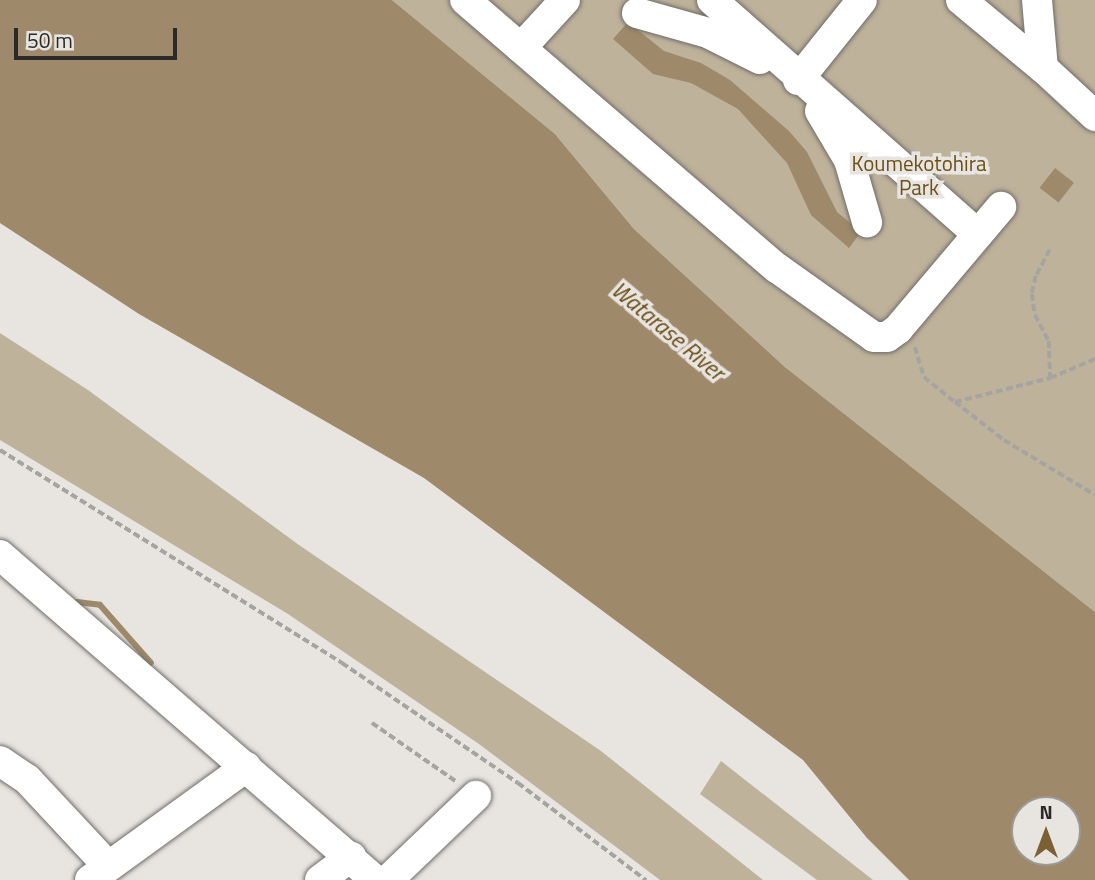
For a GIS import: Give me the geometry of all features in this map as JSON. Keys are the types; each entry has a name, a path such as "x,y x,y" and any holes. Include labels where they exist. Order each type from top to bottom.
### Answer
{"street":[{"path":"465,0 844,320 874,337 887,337 898,329 1001,207"},
{"path":"521,48 565,0"},
{"path":"712,0 798,80 977,234"},
{"path":"798,80 862,0"},
{"path":"961,0 1043,68 1095,116"},
{"path":"1037,0 1043,68"},
{"path":"637,13 708,33 798,80 844,149 867,222"},
{"path":"0,555 375,880"},
{"path":"0,761 27,779 99,873 246,767"},
{"path":"388,880 484,786"},
{"path":"320,880 351,857"}],"path":[{"path":"1050,250 1035,276 1032,294 1035,315 1049,341 1051,377"},
{"path":"898,329 918,352 925,377 1004,440 1095,495"},
{"path":"955,402 1051,377 1095,359"},
{"path":"0,450 239,596 498,769 646,880"},
{"path":"372,723 484,786 498,769"}],"green space":[{"name":"Koumekotohira Park","path":"392,0 1095,0 1095,612 785,367 634,229 555,134"},
{"path":"0,333 88,390 299,545 601,751 763,880 660,880 479,744 288,614 0,440"},
{"path":"721,761 873,880 817,880 700,794"}],"water":[{"name":"Watarase River","path":"0,0 392,0 555,134 634,229 785,367 1095,612 1095,880 909,880 867,838 803,760 424,478 139,314 0,223"},
{"path":"628,22 664,51 701,63 730,80 789,131 807,152 837,212 861,232 849,248 811,215 787,163 738,109 691,83 653,74 613,39"},
{"path":"1055,168 1074,183 1059,202 1040,188"}],"waterway":[{"path":"77,602 100,605 151,663"}]}
